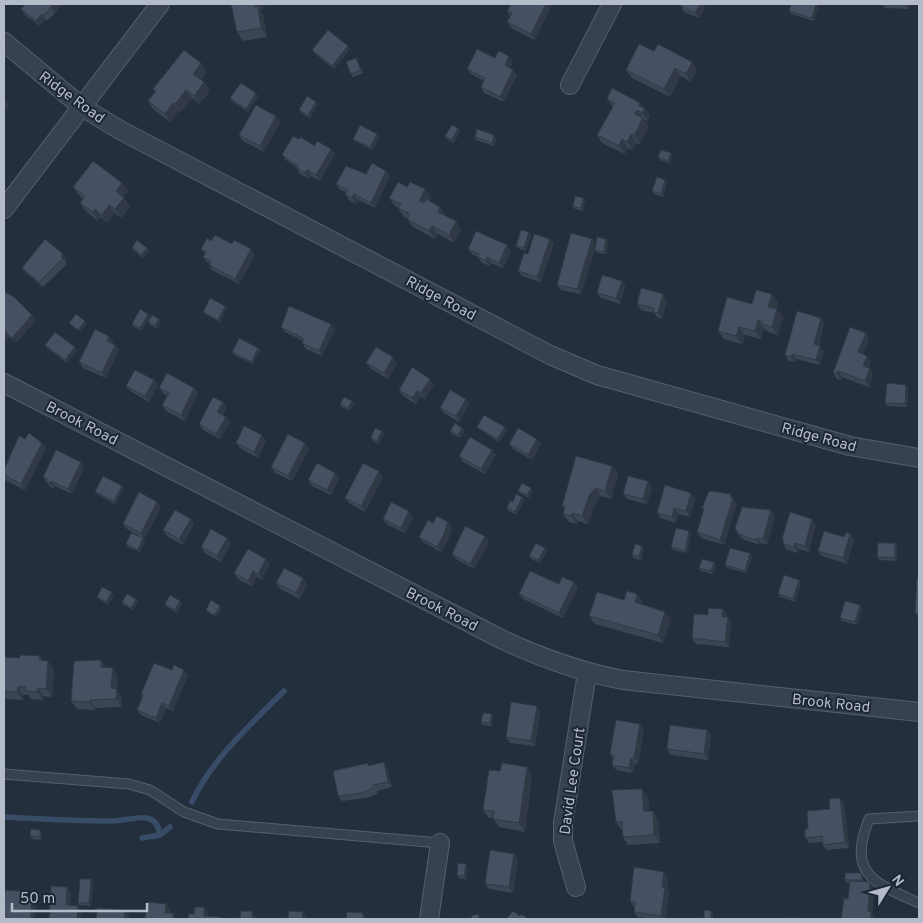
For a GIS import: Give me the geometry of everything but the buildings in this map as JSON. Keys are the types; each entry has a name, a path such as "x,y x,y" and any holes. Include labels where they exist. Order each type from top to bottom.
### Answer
{"street":[{"path":"4,209 160,4"},
{"path":"570,84 612,4"},
{"name":"Ridge Road","path":"4,42 82,107 120,130 550,355 597,375 850,446 919,458"},
{"name":"Brook Road","path":"4,383 503,640 548,661 588,673 623,680 919,712"},
{"name":"David Lee Court","path":"576,887 563,841 564,823 588,673"},
{"path":"429,919 440,843"}],"lane":[{"path":"4,774 129,784 150,790 184,812 218,824 440,843"},
{"path":"919,816 869,819 864,832 860,859 870,879 919,903"}],"waterway":[{"path":"192,802 200,786 221,757 284,691"},
{"path":"4,817 113,821 144,818 155,822 160,835"},
{"path":"142,838 160,835 170,827"}]}
